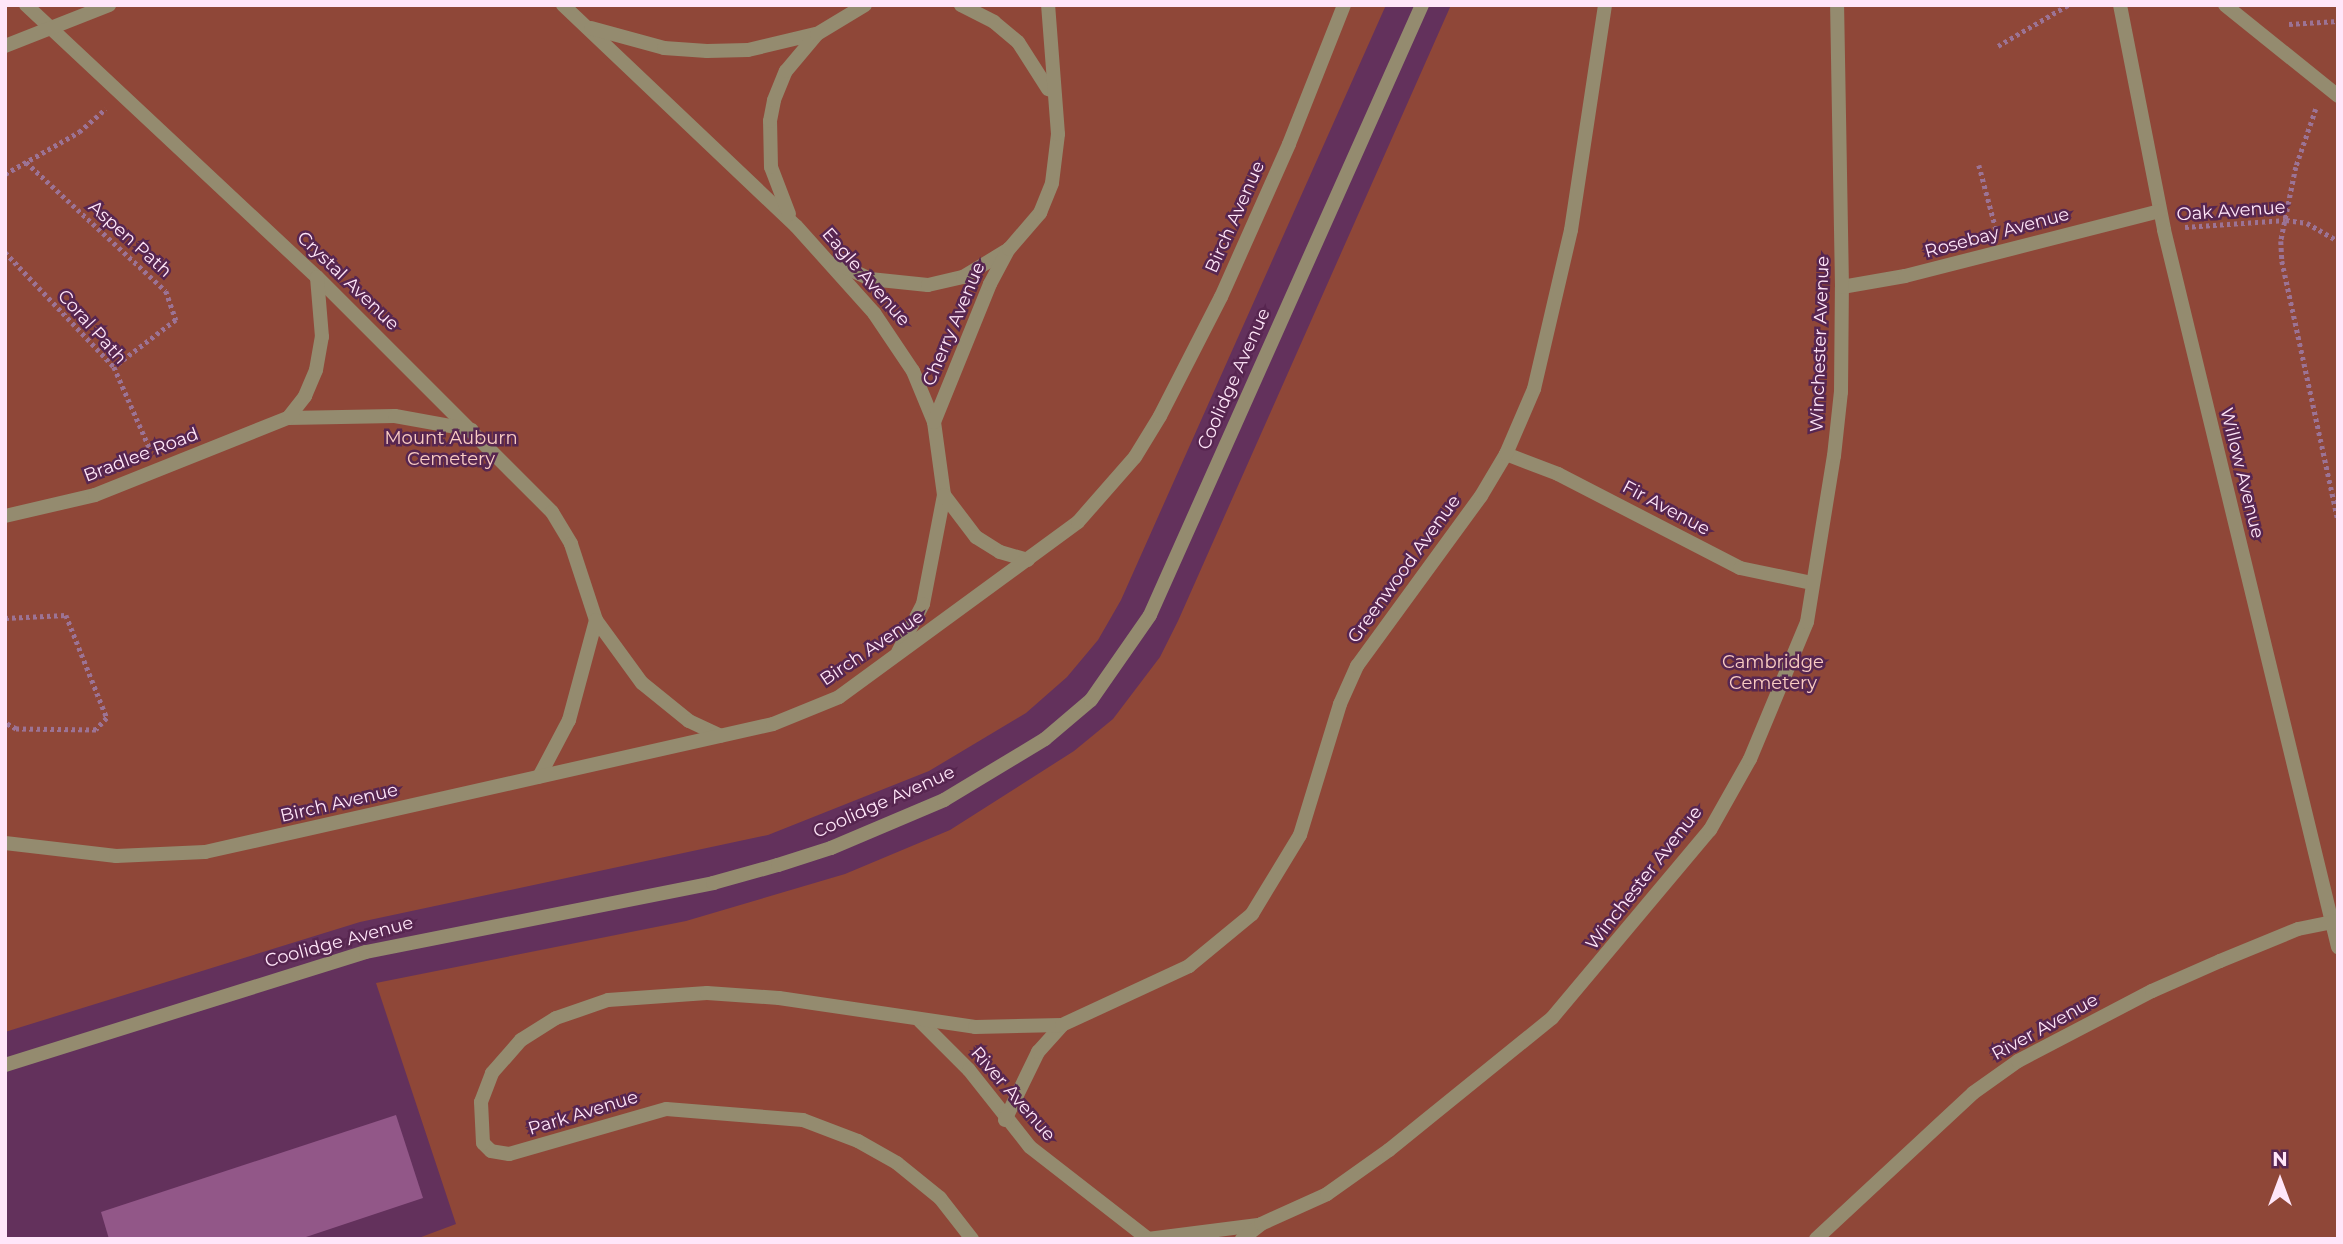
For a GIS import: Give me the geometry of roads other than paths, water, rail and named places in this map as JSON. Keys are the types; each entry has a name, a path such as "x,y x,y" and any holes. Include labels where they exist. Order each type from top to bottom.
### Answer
{"street":[{"name":"Crystal Avenue","path":"26,5 317,277 552,512 571,544 596,620 642,682 689,721 721,736"},
{"path":"5,46 109,5"},
{"name":"Eagle Avenue","path":"563,5 796,226 896,341 934,422 944,495 923,604 894,659"},
{"path":"796,226 771,167 770,121 786,71 817,34 851,9 865,5"},
{"path":"961,5 994,22 1018,42 1048,87 1054,107"},
{"name":"Cherry Avenue","path":"934,422 1009,249 1040,212 1052,183 1057,147 1048,5"},
{"name":"Birch Avenue","path":"5,843 116,856 205,852 721,736 808,712 894,659 1028,560 1108,492 1160,416 1284,157 1343,5"},
{"name":"Coolidge Avenue","path":"5,1065 354,955 713,883 788,862 944,800 1045,739 1091,700 1150,615 1422,5"},
{"name":"Greenwood Avenue","path":"920,1021 975,1027 1062,1025 1189,966 1252,914 1300,835 1340,704 1357,666 1506,454 1534,389 1554,320 1605,5"},
{"name":"Winchester Avenue","path":"1242,1239 1261,1224 1327,1194 1389,1150 1552,1018 1607,958 1710,830 1750,759 1807,622 1825,520 1842,392 1837,5"},
{"name":"Willow Avenue","path":"2120,5 2164,230 2338,947"},
{"path":"2225,5 2333,91"},
{"path":"587,27 664,48 707,51 748,50 817,34"},
{"name":"Rosebay Avenue","path":"1842,287 1905,276 2160,211"},
{"path":"815,247 840,266 870,279 928,285 963,277 1009,249"},
{"path":"288,418 305,396 316,370 322,337 317,277"},
{"name":"Bradlee Road","path":"5,516 62,505 159,470 288,418 395,416 473,431"},
{"name":"Fir Avenue","path":"1506,454 1558,474 1741,568 1812,583"},
{"path":"944,495 976,537 1000,552 1028,560"},
{"path":"539,776 569,720 596,620"},
{"name":"River Avenue","path":"1816,1239 1973,1093 2018,1061 2163,986 2298,929 2334,922"},
{"name":"Park Avenue","path":"920,1021 803,1001 719,994 608,1000 556,1018 521,1040 492,1073 481,1102 479,1128 483,1143 491,1152 509,1154 666,1109 803,1119 858,1141 897,1163 940,1198 972,1239"},
{"name":"River Avenue","path":"920,1021 969,1070 1005,1119 1030,1147 1148,1239"},
{"path":"1005,1119 1038,1052 1062,1025"},
{"path":"1148,1239 1261,1224"}],"park label":[{"name":"Mount Auburn Cemetery","path":"451,450"},
{"name":"Cambridge Cemetery","path":"1773,673"}]}
